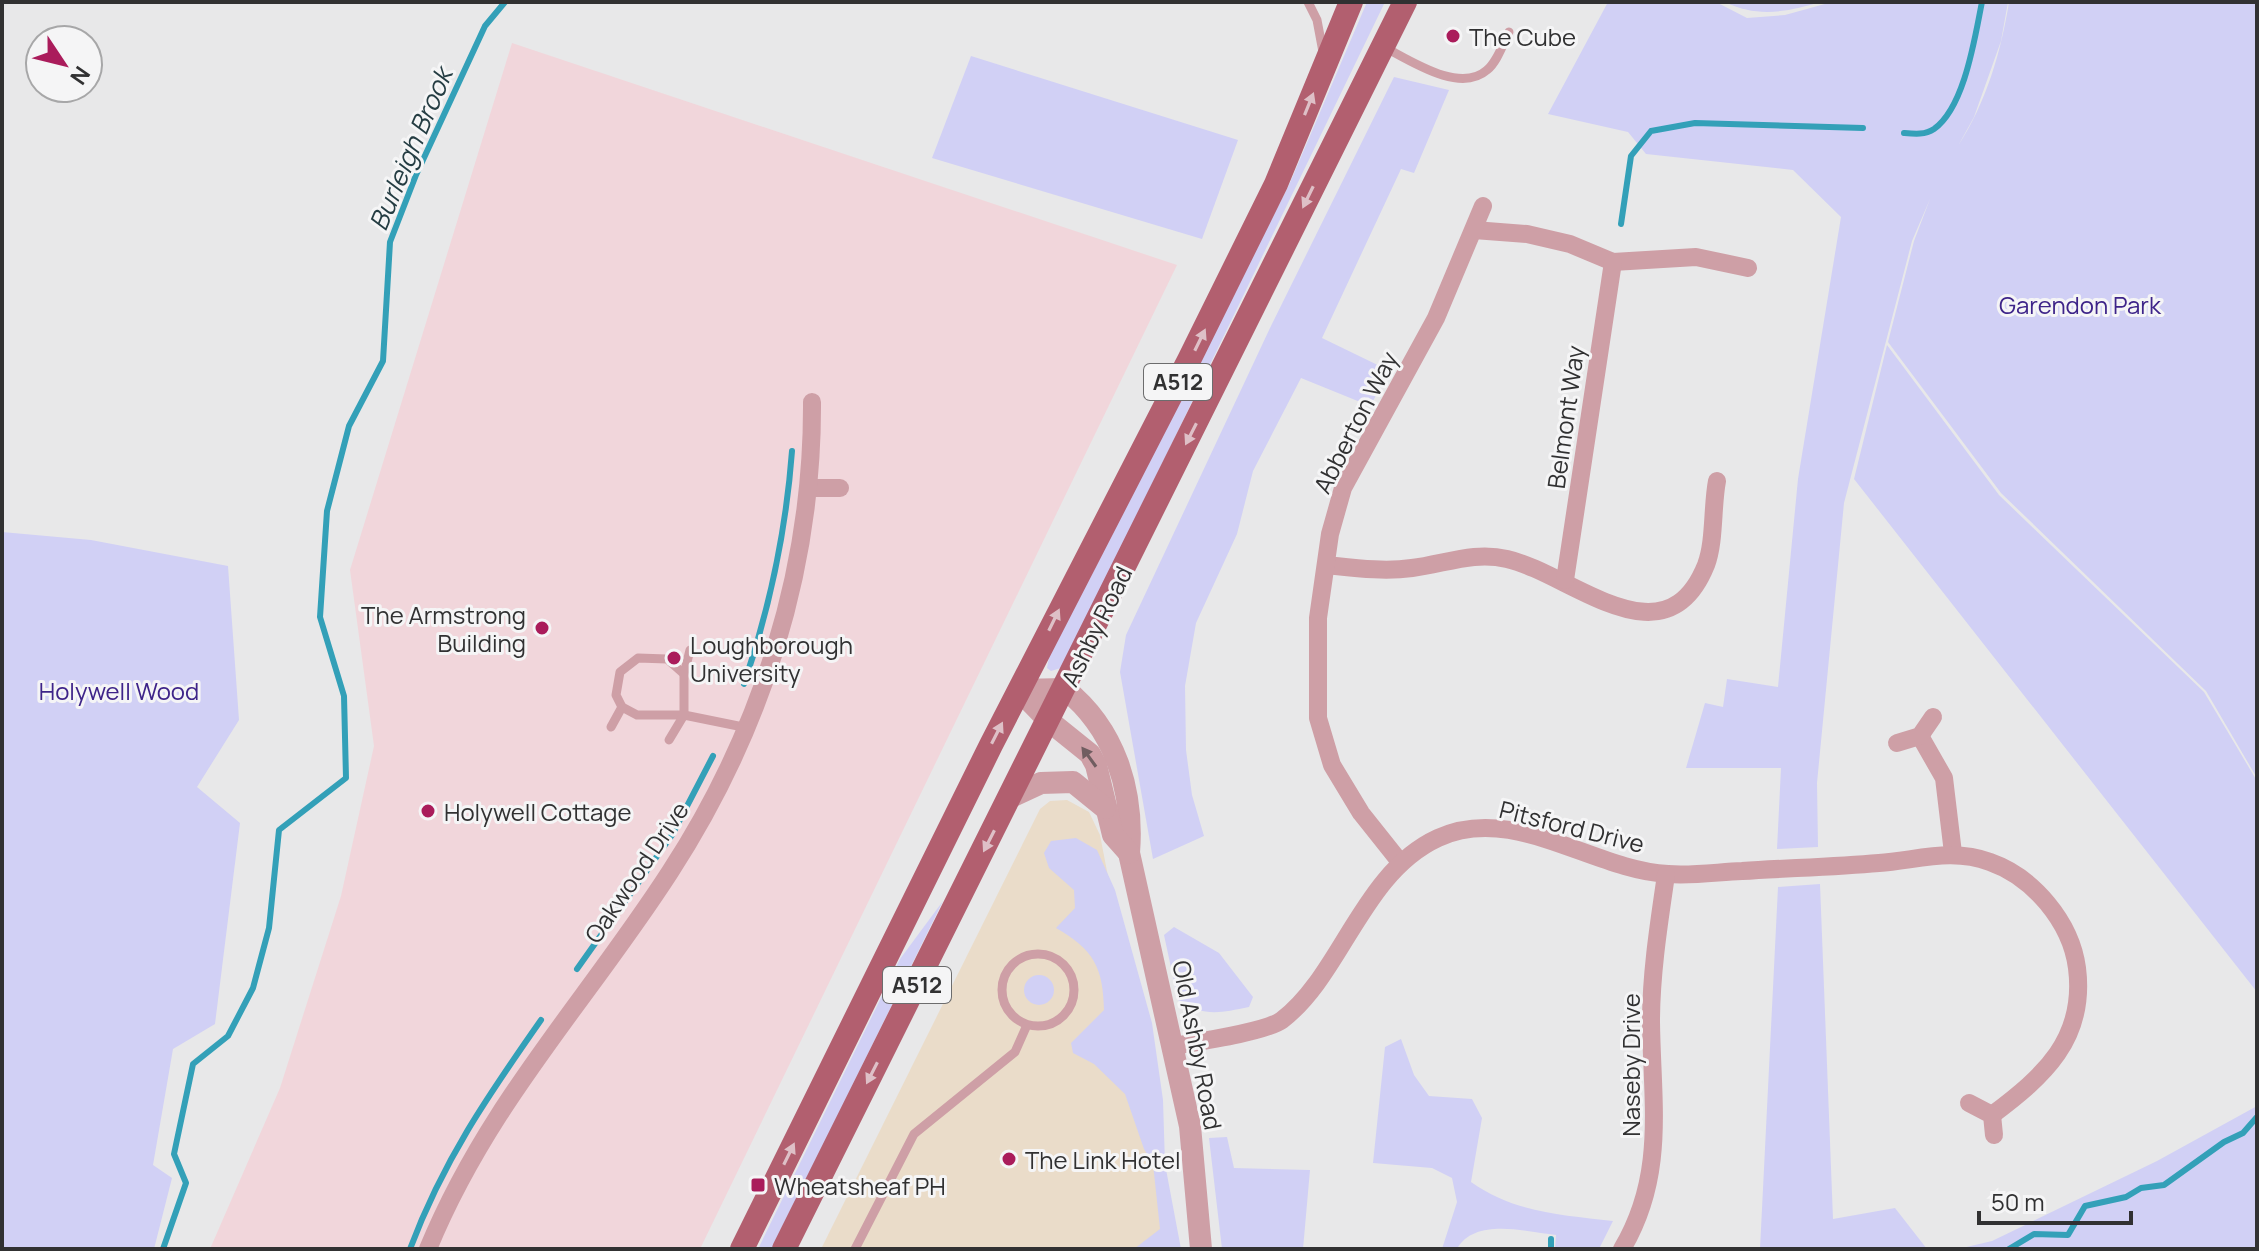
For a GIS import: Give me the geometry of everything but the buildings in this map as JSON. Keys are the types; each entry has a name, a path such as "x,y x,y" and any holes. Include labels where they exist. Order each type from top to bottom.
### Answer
{"main road":[{"name":"Ashby Road","path":"742,1249 1019,690 1263,211 1351,2"},
{"name":"Ashby Road","path":"784,1249 1405,2"}],"street":[{"name":"Abberton Way","path":"1400,862 1361,813 1332,765 1318,718 1318,618 1330,534 1343,488 1436,318 1483,206"},
{"path":"1474,230 1527,234 1570,244 1613,262 1696,257 1748,268"},
{"name":"Belmont Way","path":"1565,580 1613,262"},
{"path":"1723,282 1727,263"},
{"name":"Oakwood Drive","path":"428,1249 452,1191 479,1142 669,873 707,810 748,728 776,650 791,589 809,488 812,402"},
{"path":"1327,565 1383,570 1481,555 1508,559 1565,580 1604,604 1631,613 1657,610 1677,603 1694,585 1707,563 1704,503 1717,481"},
{"path":"809,488 840,488"},
{"path":"1019,690 1065,689"},
{"name":"Old Ashby Road","path":"1065,689 1100,721 1114,751 1131,825 1129,853 1190,1126 1201,1249"},
{"name":"Old Ashby Road","path":"1019,690 1049,721 1090,754 1096,765 1113,835 1129,853"},
{"path":"1897,743 1920,736 1933,717"},
{"path":"1920,736 1944,778 1953,853"},
{"path":"1011,797 1041,783 1073,782 1105,808"},
{"name":"Pitsford Drive","path":"1173,1046 1280,1022 1301,1000 1400,862 1439,838 1465,830 1489,829 1541,838 1606,860 1666,875 1882,863 1953,853 1988,861 2015,873 2038,892 2065,932 2076,963 2079,994 2072,1025 2060,1051 2041,1077 1992,1115"},
{"name":"Naseby Drive","path":"1622,1249 1642,1215 1653,1168 1651,1019 1666,875"},
{"path":"1969,1103 1992,1115 1994,1135"}],"lane":[{"path":"1308,2 1323,36 1324,67"},
{"path":"1382,47 1458,79 1476,78 1490,68 1509,32"},
{"path":"669,740 684,715 684,674 690,650"},
{"path":"684,674 667,659 638,658 620,672 616,695 622,707 637,715 684,715 748,728"},
{"path":"611,727 622,707"},
{"path":"1026,956 1050,956 1063,964 1072,977 1073,1000 1066,1014 1053,1024 1027,1025 1007,1009 1002,994 1005,978 1013,965 1026,956"},
{"path":"855,1249 914,1134 1015,1052 1027,1025"}],"shaded area":[{"name":"Loughborough University","path":"512,43 1177,265 700,1249 210,1249 280,1088 341,896 374,746 350,570"},
{"path":"1067,800 1089,812 1100,835 1154,1115 1170,1234 1151,1249 821,1249 1040,809 1050,801"}],"green space":[{"path":"1367,2 1385,2 1064,667 1051,671 1047,668 1049,657 1289,185"},
{"name":"Garendon Park","path":"1608,2 1716,2 1747,18 1785,15 1832,2 2008,2 2001,41 1974,117 1958,146 1977,112 1991,77 2002,40 2009,2 2257,2 2257,778 2206,691 2001,493 1888,342 1914,241 1930,199 1912,241 1844,503 1817,783 1818,847 1777,849 1781,768 1686,768 1705,703 1723,707 1727,679 1778,687 1798,479 1841,217 1793,170 1646,154 1628,132 1548,114"},
{"path":"1725,2 1821,2 1760,12"},
{"path":"971,56 1238,140 1202,239 932,158"},
{"path":"1394,77 1449,90 1414,173 1401,169 1322,338 1390,371 1370,406 1301,378 1253,471 1237,534 1196,623 1185,686 1186,750 1192,795 1204,836 1153,859 1120,672 1126,635 1270,328"},
{"path":"1887,345 1999,495 2204,692 2257,781 2257,992 1854,479"},
{"name":"Holywell Wood","path":"2,532 91,540 228,566 239,720 197,787 240,823 215,1024 173,1049 153,1165 172,1178 154,1249 2,1249"},
{"path":"1076,838 1097,850 1115,890 1152,1023 1163,1100 1165,1164 1181,1249 1134,1249 1160,1229 1153,1164 1144,1149 1125,1094 1094,1064 1073,1053 1071,1043 1104,1010 1101,982 1088,952 1056,928 1075,908 1074,890 1049,868 1044,853 1051,841"},
{"path":"1820,884 1833,1219 1895,1208 1927,1249 1760,1249 1778,887"},
{"path":"943,901 772,1249 758,1249 900,959"},
{"path":"1174,927 1219,953 1253,997 1249,1007 1212,1012 1196,1009 1178,1000 1164,935"},
{"path":"1039,975 1050,979 1054,990 1050,1001 1039,1005 1028,1001 1024,990 1028,979"},
{"path":"1401,1039 1414,1075 1429,1096 1472,1099 1482,1118 1471,1182 1505,1200 1539,1211 1613,1221 1599,1249 1555,1249 1556,1235 1502,1229 1476,1233 1465,1239 1457,1249 1442,1249 1457,1202 1452,1178 1432,1168 1373,1163 1385,1047"},
{"path":"2257,1106 2257,1249 1958,1249 1992,1241 2157,1161"},
{"path":"1227,1137 1234,1168 1310,1170 1303,1249 1222,1249 1209,1138"}],"waterway":[{"name":"Burleigh Brook","path":"163,1249 186,1183 174,1154 193,1064 228,1036 253,988 269,928 279,830 346,778 344,696 320,617 327,511 349,426 383,361 390,242 416,175 485,26 505,2"},
{"path":"1904,133 1916,134 1934,129 1954,105 1967,70 1982,2"},
{"path":"1621,224 1631,156 1651,131 1695,123 1863,128"},
{"path":"744,684 776,569 792,451"},
{"path":"577,969 672,835 713,756"},
{"path":"410,1249 452,1158 541,1020"},
{"path":"2009,1249 2034,1234 2068,1235 2085,1206 2126,1197 2141,1188 2164,1185 2224,1142 2243,1133 2257,1117"},
{"path":"1551,1239 1551,1249"}],"place":[{"name":"The Cube","path":"1453,36"},
{"name":"The Armstrong Building","path":"542,628"},
{"name":"Loughborough University","path":"674,658"},
{"name":"Holywell Cottage","path":"428,811"},
{"name":"The Link Hotel","path":"1009,1159"},
{"name":"Wheatsheaf PH","path":"758,1185"}]}
